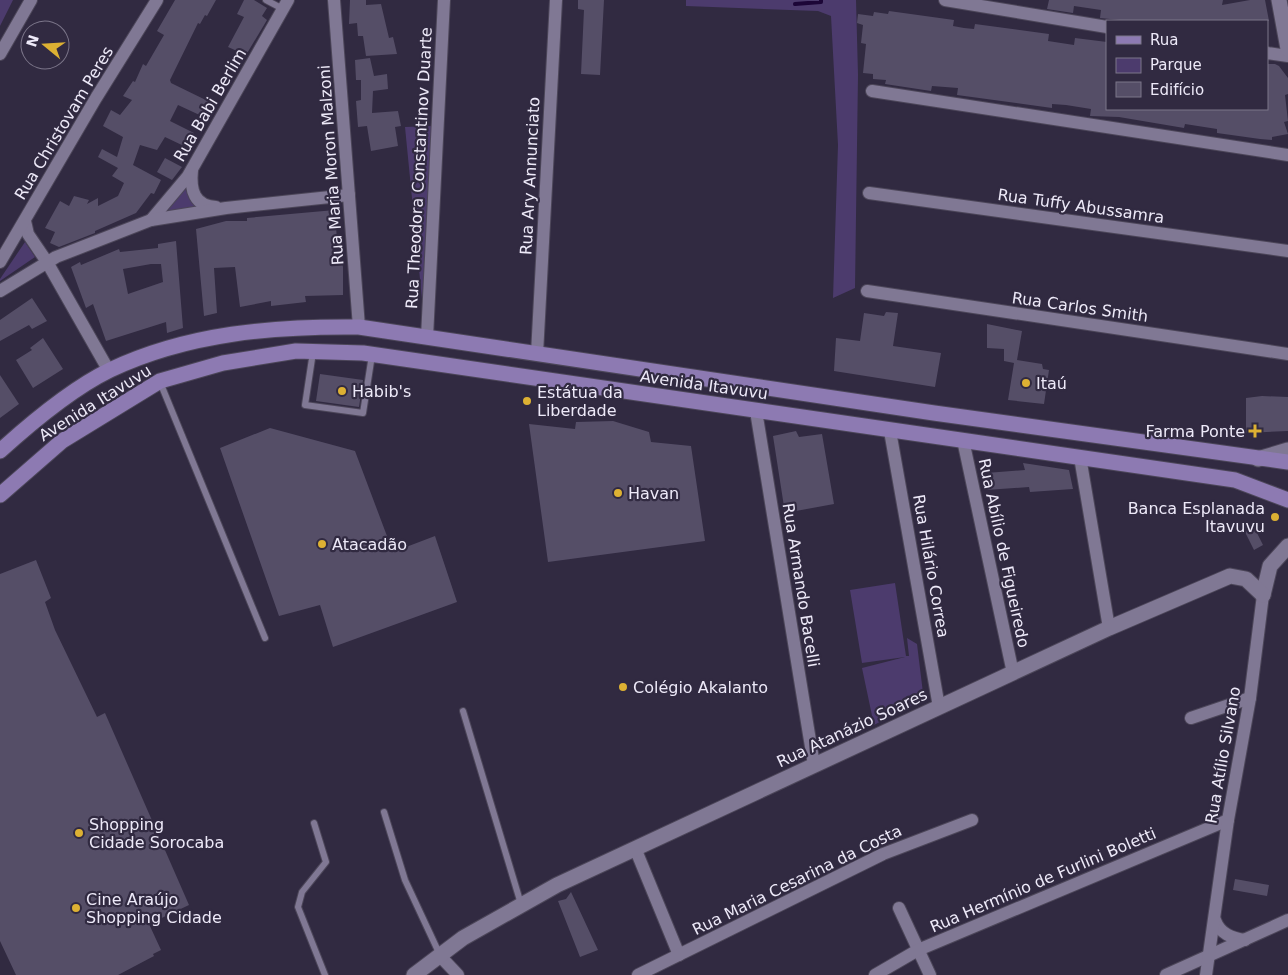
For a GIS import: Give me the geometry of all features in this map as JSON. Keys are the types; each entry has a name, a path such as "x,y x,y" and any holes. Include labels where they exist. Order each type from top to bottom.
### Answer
{"main road":[{"name":"Avenida Itavuvu","path":"0,451 39,416 109,371 157,350 218,337 294,326 360,327 934,413 1288,462"},
{"path":"360,327 363,342 372,354"},
{"name":"Avenida Itavuvu","path":"0,495 62,441 160,381 223,363 296,351 372,354 1235,480 1288,500"},
{"path":"509,374 530,368 537,354"},
{"path":"890,431 902,421 934,413"}],"street":[{"path":"0,54 31,0"},
{"name":"Rua Christovam Peres","path":"0,262 96,98 157,0"},
{"name":"Rua Maria Moron Malzoni","path":"334,0 360,327"},
{"name":"Rua Theodora Constantinov Duarte","path":"427,337 444,0"},
{"name":"Rua Ary Annunciato","path":"537,354 556,0"},
{"path":"945,0 1106,27"},
{"path":"1279,0 1288,49"},
{"name":"Rua Babi Berlim","path":"151,220 192,170 286,5"},
{"path":"1268,53 1288,56"},
{"path":"872,91 1288,155"},
{"path":"192,170 190,187 199,202 209,207 226,208"},
{"name":"Rua Tuffy Abussamra","path":"869,193 1288,251"},
{"path":"0,291 47,262 151,220 226,208 349,195"},
{"path":"25,221 28,234 47,262 109,371"},
{"name":"Rua Carlos Smith","path":"867,291 1288,354"},
{"name":"Rua Armando Bacelli","path":"756,411 814,765"},
{"name":"Rua Hilário Correa","path":"890,431 940,707"},
{"name":"Rua Abílio de Figueiredo","path":"962,440 1013,673"},
{"name":"Avenida Itavuvu","path":"1258,459 1288,450"},
{"path":"1080,457 1109,628"},
{"path":"1263,595 1270,566 1288,546"},
{"name":"Rua Atanázio Soares","path":"414,975 463,938 521,904 636,848 1109,628 1230,576 1246,579 1263,595"},
{"name":"Rua Atílio Silvano","path":"1206,975 1228,820 1250,698 1263,595"},
{"path":"1191,718 1250,698"},
{"name":"Rua Maria Cesarina da Costa","path":"638,975 883,854 972,820"},
{"name":"Rua Hermínio de Furlini Boletti","path":"875,975 918,950 1228,820"},
{"path":"636,848 679,955"},
{"path":"899,908 930,975"},
{"path":"1215,920 1222,932 1231,937 1245,940"},
{"path":"1166,975 1288,920"},
{"path":"440,956 458,975"}],"lane":[{"path":"266,0 286,5"},
{"path":"313,352 305,405 363,413 372,354"},
{"path":"160,381 265,638"},
{"path":"0,490 30,468"},
{"path":"463,711 521,904"},
{"path":"384,812 405,880 440,956"},
{"path":"314,823 326,862 323,869 302,892 298,907 325,975"}],"green space":[{"path":"0,0 13,0 0,26"},
{"path":"686,0 856,0 858,75 855,288 833,298 838,145 831,16 818,11 686,6"},
{"path":"433,126 424,320 405,127"},
{"path":"187,188 198,207 162,213 183,191"},
{"path":"25,242 35,257 0,281 0,279"},
{"path":"895,583 906,656 909,656 907,638 917,644 923,693 918,702 874,725 862,668 905,657 862,663 850,590"}],"building":[{"path":"175,0 216,0 207,16 205,15 200,24 198,23 170,80 171,83 214,104 206,118 178,105 170,121 194,133 186,147 165,137 157,150 140,145 133,165 161,180 154,194 151,193 136,213 95,231 95,233 59,247 50,243 55,232 45,228 60,201 69,206 74,196 89,200 87,204 98,198 98,206 118,196 124,183 112,176 118,168 98,157 102,149 117,157 123,137 103,126 111,110 120,115 132,100 123,96 133,81 135,82 143,64 146,66 164,35 157,31"},
{"path":"244,0 254,0 267,8 262,16 267,20 246,55 228,47 244,17 237,14"},
{"path":"350,0 366,0 366,5 381,4 389,38 393,37 397,54 366,56 363,36 358,36 357,23 349,24"},
{"path":"578,0 604,0 600,75 581,74 584,10 578,9"},
{"path":"1049,0 1223,0 1222,5 1250,0 1265,0 1269,21 1119,20 1100,18 1101,10 1074,6 1073,13 1047,9"},
{"path":"889,11 954,20 953,26 964,28 974,29 975,24 1049,34 1048,41 1074,45 1075,38 1106,42 1106,110 1268,110 1268,64 1275,64 1279,66 1288,78 1288,94 1285,95 1288,121 1284,122 1288,134 1272,137 1272,140 1260,139 1217,133 1217,129 1185,124 1184,128 1119,117 1090,116 1091,109 1066,105 1052,104 1052,108 957,95 958,88 932,86 931,91 885,84 886,80 873,79 873,74 863,73 866,44 861,43 863,25 857,23 858,14 873,16 874,12 888,14"},
{"path":"370,58 374,76 387,74 388,89 373,91 372,113 398,111 401,126 395,127 398,146 371,151 367,126 358,127 356,101 361,100 361,80 356,80 355,60"},
{"path":"165,158 182,167 172,180 157,172"},
{"path":"335,210 338,257 341,257 343,267 343,295 305,296 306,302 271,306 271,301 240,307 235,267 214,268 217,313 204,316 196,229 226,221 247,221 247,218"},
{"path":"176,241 183,328 167,333 166,322 106,341 93,304 86,308 71,267 80,262 81,265 119,249 120,252 158,248 158,244","holes":["161,264 163,282 128,294 123,269"]},
{"path":"32,298 47,321 32,329 29,325 0,341 0,320"},
{"path":"886,312 898,313 893,346 941,353 935,387 834,371 836,338 860,341 864,313 884,316"},
{"path":"987,324 1022,331 1017,360 1042,364 1043,369 1049,370 1044,404 1008,400 1014,363 1004,361 1004,349 987,348"},
{"path":"43,338 63,369 33,388 16,360 32,350 30,348"},
{"name":"Habib's","path":"320,374 363,380 359,407 316,401"},
{"path":"0,375 19,404 0,418"},
{"path":"1262,396 1288,397 1288,431 1246,433 1246,398"},
{"name":"Havan","path":"613,421 649,432 651,442 691,446 705,541 548,562 529,424 575,429 576,422"},
{"name":"Atacadão","path":"270,428 355,451 393,552 435,536 457,602 333,647 320,605 279,616 220,448"},
{"path":"796,431 799,437 822,434 834,504 785,513 773,436"},
{"path":"1023,463 1069,470 1073,489 1030,492 1029,487 986,490 986,473 1025,470"},
{"path":"1254,527 1263,545 1254,550 1245,532"},
{"name":"Shopping Cidade Sorocaba","path":"36,560 51,598 45,602 55,630 97,717 105,713 189,905 149,924 161,950 153,954 154,956 118,975 16,975 0,941 0,574"},
{"path":"1235,879 1269,885 1267,896 1233,890"},
{"path":"571,892 598,950 580,957 558,901 566,899"}],"waterway":[{"path":"795,4 821,2 821,0"}],"place":[{"name":"Itaú","path":"1026,383"},
{"name":"Habib's","path":"342,391"},
{"name":"Estátua da Liberdade","path":"527,401"},
{"name":"Farma Ponte","path":"1255,431"},
{"name":"Havan","path":"618,493"},
{"name":"Banca Esplanada Itavuvu","path":"1275,517"},
{"name":"Atacadão","path":"322,544"},
{"name":"Colégio Akalanto","path":"623,687"},
{"name":"Shopping Cidade Sorocaba","path":"79,833"},
{"name":"Cine Araújo Shopping Cidade","path":"76,908"}]}
